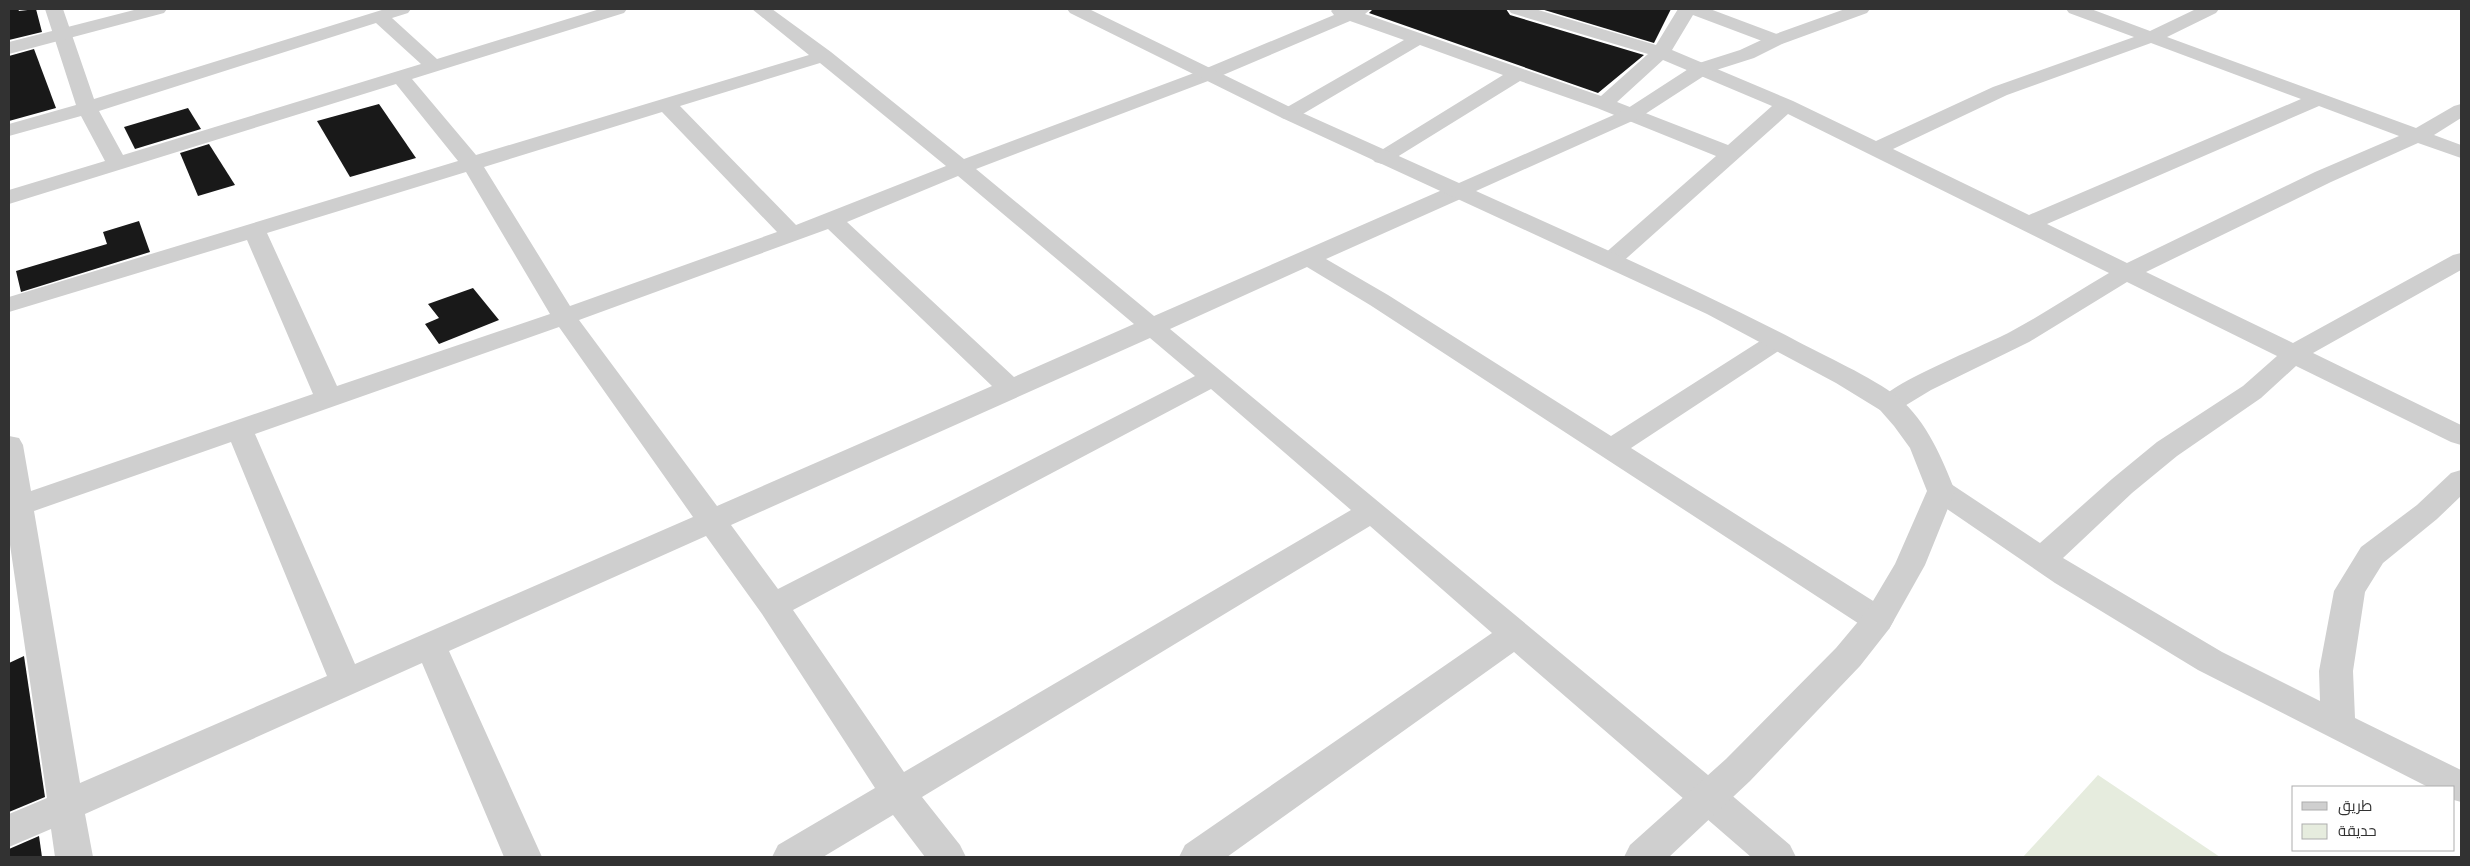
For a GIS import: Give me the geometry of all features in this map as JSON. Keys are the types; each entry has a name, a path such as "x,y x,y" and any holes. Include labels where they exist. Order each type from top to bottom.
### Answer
{"street":[{"path":"54,9 88,108 117,164"},
{"path":"9,48 158,9"},
{"path":"9,130 88,108 402,9"},
{"path":"9,197 433,65 589,12 618,9"},
{"path":"761,9 824,56 962,167 1152,327 1214,376 1515,634 1709,796 1777,857"},
{"path":"1076,9 1382,158 1611,260 1777,341 1845,378 1888,404 1904,420 1924,447 1941,491 2066,575 2210,661 2461,787"},
{"path":"1517,9 1661,52 1703,68 1786,105 2461,436"},
{"path":"1604,104 1661,52 1687,9"},
{"path":"1694,9 1776,40"},
{"path":"9,831 1632,114 1703,68 1747,54 1776,40 1861,9"},
{"path":"2074,9 2461,152"},
{"path":"1876,149 2000,91 2150,38 2210,9"},
{"path":"14,507 564,316 832,220 962,167 1209,74 1349,11 1632,114 1731,154"},
{"path":"379,16 433,65"},
{"path":"1289,114 1420,38"},
{"path":"9,305 824,56"},
{"path":"1382,158 1519,72"},
{"path":"399,75 472,164 564,316 773,606 898,793 947,857"},
{"path":"2028,224 2318,99"},
{"path":"666,104 792,234"},
{"path":"1611,260 1786,105"},
{"path":"1888,404 1922,384 2020,337 2128,272 2323,177 2417,136 2461,110"},
{"path":"832,220 1011,389"},
{"path":"254,230 328,397"},
{"path":"1308,258 1379,300 1878,620"},
{"path":"2043,558 2122,486 2167,449 2252,392 2295,353 2461,260"},
{"path":"1612,448 1777,341"},
{"path":"773,606 1214,376"},
{"path":"239,428 346,682"},
{"path":"9,445 14,507 74,857"},
{"path":"2338,726 2336,671 2350,591 2372,555 2428,512 2461,480"},
{"path":"1643,857 1738,770 1848,657 1878,620 1910,565 1941,491"},
{"path":"791,857 1372,511"},
{"path":"1198,857 1515,634"},
{"path":"430,645 523,857"}],"green space":[{"path":"2098,775 2220,857 2023,857"}],"building":[{"path":"9,9 18,9 19,11 36,9 42,32 9,40"},
{"path":"1373,9 1506,9 1510,15 1644,55 1598,93 1369,13"},
{"path":"1541,9 1671,9 1654,43"},
{"path":"34,49 56,108 9,121 9,56"},
{"path":"379,104 416,158 350,177 317,121"},
{"path":"188,108 201,129 135,149 124,127"},
{"path":"209,144 235,185 198,196 180,153"},
{"path":"139,221 150,252 21,292 16,271 107,244 103,232"},
{"path":"473,288 499,320 439,344 425,324 439,318 428,304"},
{"path":"24,656 45,797 9,812 9,663"},
{"path":"39,836 42,857 9,857 9,849"}]}
